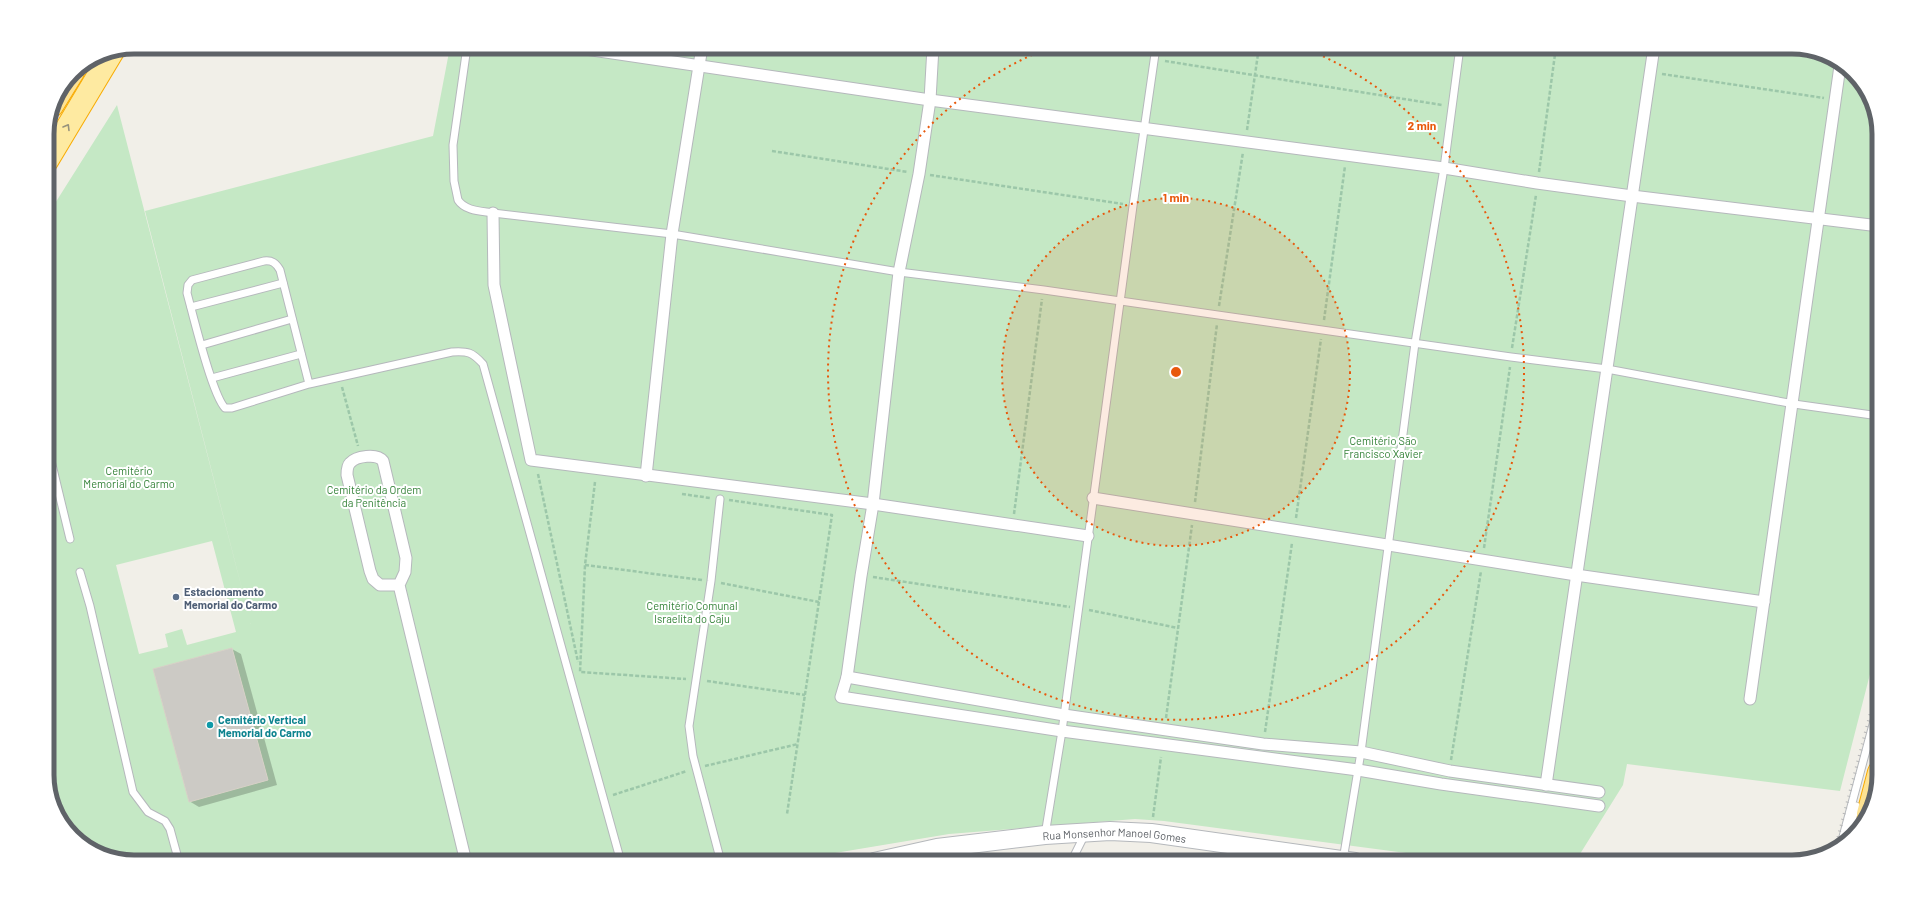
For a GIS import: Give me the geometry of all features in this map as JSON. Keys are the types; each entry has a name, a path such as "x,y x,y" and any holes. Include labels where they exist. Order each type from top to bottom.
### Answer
{"highway":[{"path":"54,149 109,58"}],"street":[{"path":"622,54 930,100 1444,168 1632,196 1872,225"},
{"path":"646,476 672,234 701,54"},
{"path":"933,54 930,100 919,174 899,272 873,504 847,677 841,697 1062,731 1358,770 1441,784 1599,806"},
{"path":"1546,785 1653,54"},
{"path":"1750,699 1794,404 1817,218 1839,70"},
{"path":"493,213 494,285 531,460 873,504 1088,536"},
{"path":"399,585 380,584 373,579 370,571 347,475 350,463 361,458 377,456 383,461 406,558 405,572 399,585 464,855"},
{"path":"1093,498 1576,575 1764,602"},
{"path":"847,677 1064,715 1263,744 1361,752 1450,771 1599,792"},
{"name":"Rua Monsenhor Manoel Gomes","path":"906,855 937,848 1045,835 1110,831 1152,833 1307,855"}],"lane":[{"path":"467,54 453,144 454,181 458,200 462,206 493,213 672,234 899,272 1044,290 1323,331 1608,369 1794,404 1872,415"},
{"path":"1045,835 1062,731 1132,206 1155,54"},
{"path":"1350,855 1358,770 1415,343 1444,168 1459,54"},
{"path":"309,384 280,270 276,264 270,260 192,280 188,285 187,293 220,403 225,408 232,408 309,384 452,352 466,351 476,356 483,364 619,855"},
{"path":"191,307 283,283"},
{"path":"202,345 292,319"},
{"path":"212,378 301,354"},
{"path":"54,473 70,539"},
{"path":"719,855 696,768 689,726 711,581 720,499"},
{"path":"80,572 90,606 133,792 148,812 165,821 170,829 177,855"},
{"path":"1843,836 1872,728"},
{"path":"1849,832 1872,744"},
{"path":"1075,855 1086,833"}],"path":[{"path":"1165,729 1218,315 1258,54"},
{"path":"1450,771 1555,54"},
{"path":"1154,59 1452,106"},
{"path":"1650,72 1835,100"},
{"path":"772,152 1132,206"},
{"path":"1263,744 1347,156"},
{"path":"1012,524 1044,290"},
{"path":"339,378 361,458"},
{"path":"538,474 582,679"},
{"path":"580,672 585,565 595,482"},
{"path":"720,499 832,515 788,814"},
{"path":"585,565 711,581 819,602"},
{"path":"861,576 1078,608 1178,628"},
{"path":"580,672 695,679 805,695"},
{"path":"609,789 611,796 696,768 798,744"},
{"path":"1152,833 1163,744"}],"green space":[{"name":"Cemitério São Francisco Xavier","path":"449,54 1797,54 1823,60 1849,77 1855,85 1868,108 1872,129 1872,666 1840,791 1627,764 1623,785 1579,855 1421,855 1164,821 1135,819 949,834 823,855 134,855 108,851 94,844 77,832 67,819 58,801 54,780 54,205 117,105 251,624 145,211 433,136","holes":["212,541 236,632 187,645 182,629 165,634 168,647 139,654 116,565","232,648 268,780 189,802 153,669"]}],"building":[{"name":"Cemitério Vertical Memorial do Carmo","path":"232,648 268,780 189,802 153,669"}],"railway":[{"path":"1837,841 1872,707"}],"place":[{"name":"Estacionamento Memorial do Carmo","path":"176,597"},
{"name":"Cemitério Vertical Memorial do Carmo","path":"210,725"}],"park label":[{"name":"Cemitério Memorial do Carmo","path":"129,476"},
{"name":"Cemitério da Ordem da Penitência","path":"374,495"},
{"name":"Cemitério Comunal Israelita do Caju","path":"692,611"}]}
